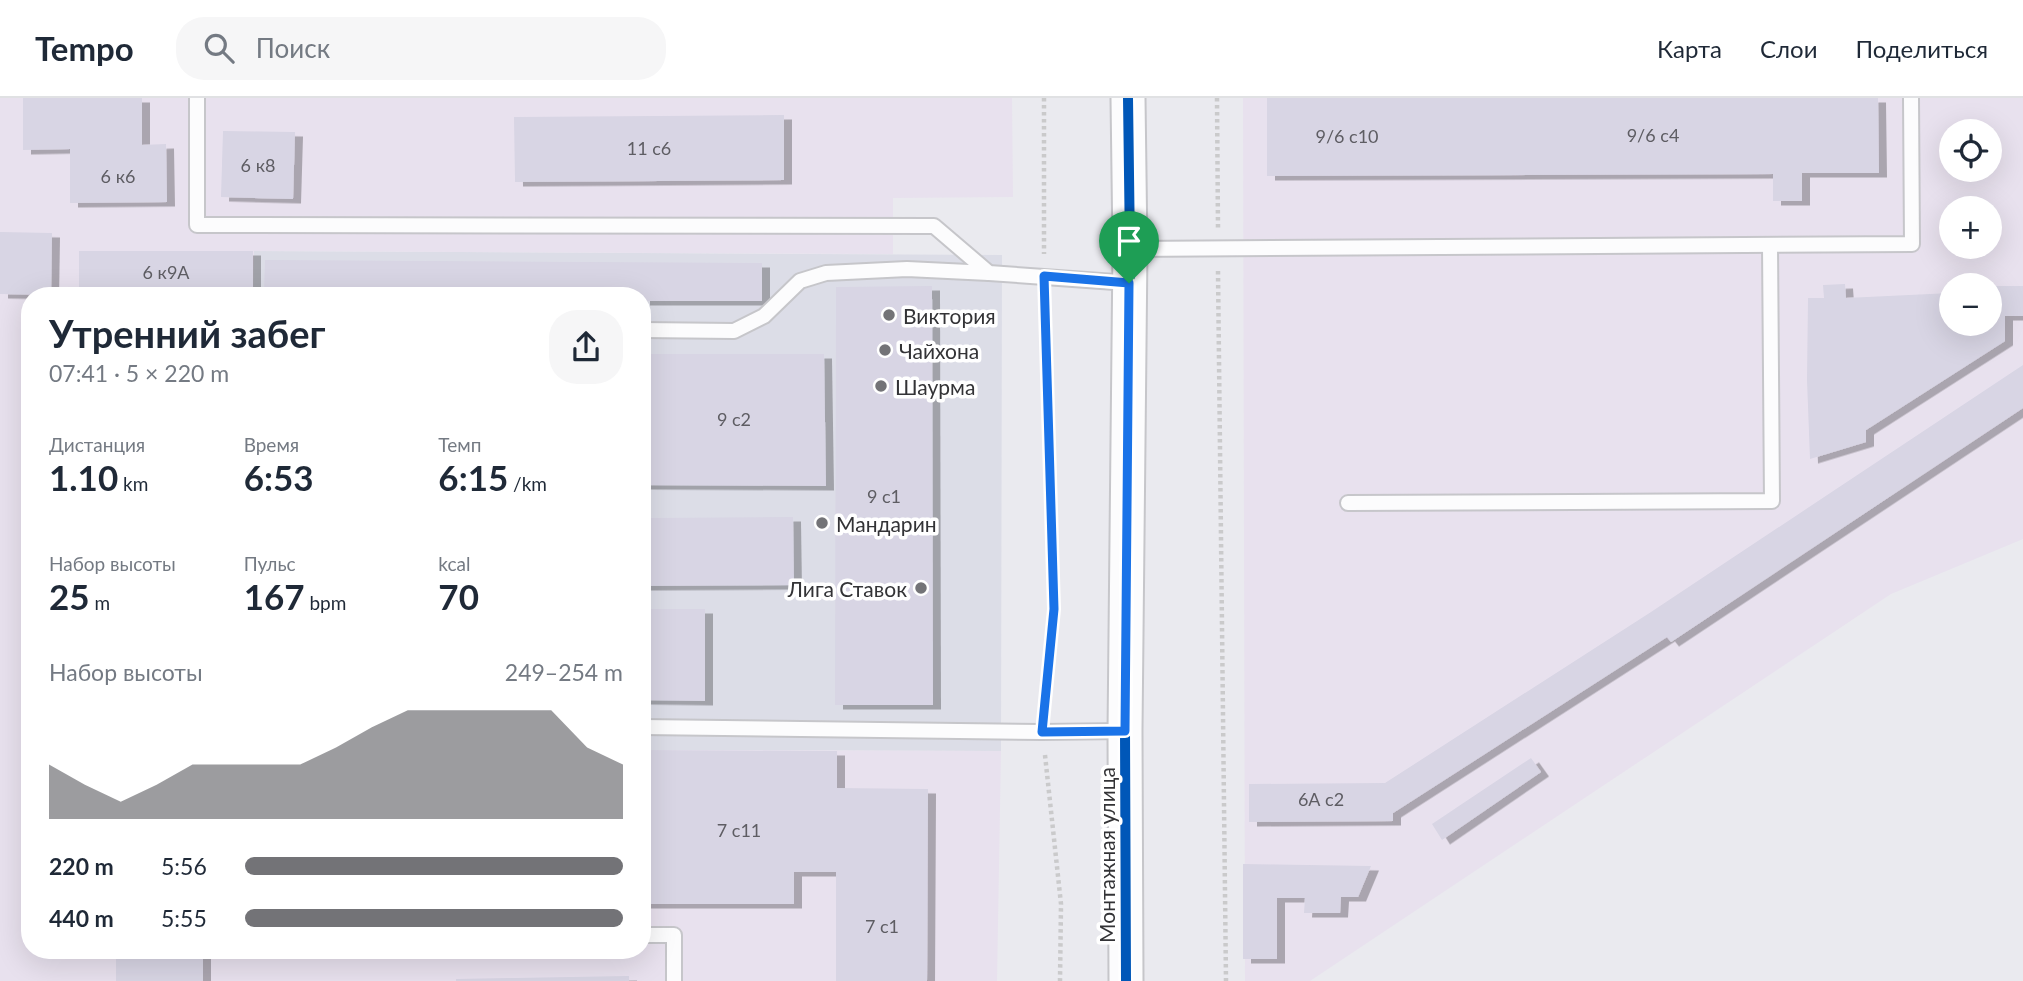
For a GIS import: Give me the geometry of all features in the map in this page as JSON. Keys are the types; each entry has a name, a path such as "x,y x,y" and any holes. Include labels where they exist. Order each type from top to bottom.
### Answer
{"street":[{"name":"Монтажная улица","path":"1126,981 1125,731 1130,248 1128,98"}],"lane":[{"path":"197,98 197,225 934,226 989,273"},
{"path":"1130,248 1912,244 1910,98"},
{"path":"1348,503 1772,501 1770,245"},
{"path":"651,330 734,331 764,316 800,281 826,273 907,269 1129,283"},
{"path":"651,727 1125,731"},
{"path":"651,935 674,935 674,981"}],"path":[{"path":"1044,98 1044,276 1054,609 1042,732 1061,904 1060,981"},
{"path":"1217,98 1226,981"}],"shaded area":[{"path":"0,98 1012,98 1013,197 893,198 893,254 254,251 253,287 21,287 21,959 651,959 651,750 1001,751 997,981 0,981"},
{"path":"1243,98 2023,98 2023,539 1891,594 1310,981 1245,981"},
{"name":"Мандарин","path":"253,251 1002,255 1001,751 651,750 651,287 253,287"}],"building":[{"path":"23,98 142,98 142,145 166,144 167,202 70,203 70,149 23,150"},
{"path":"1267,98 1878,98 1879,173 1802,173 1802,201 1773,201 1773,174 1267,176"},
{"path":"784,115 784,180 515,182 514,117"},
{"path":"223,131 295,132 293,199 221,197"},
{"path":"0,232 52,233 51,287 21,287 21,294 0,294"},
{"path":"79,251 253,251 253,287 79,287"},
{"path":"265,260 762,263 762,301 651,301 651,287 264,287"},
{"path":"1845,284 1846,298 1939,294 1939,336 2002,336 2002,286 2023,286 2023,316 2005,316 2005,341 1866,430 1866,442 1810,459 1808,298 1824,298 1823,285"},
{"path":"932,286 933,705 835,705 836,287"},
{"path":"651,354 824,354 826,486 651,485"},
{"path":"2023,365 2023,408 1671,642 1667,637 1393,813 1393,821 1249,822 1249,784 1385,783 1651,612"},
{"path":"793,517 794,585 651,586 651,518"},
{"path":"651,609 705,609 705,701 651,700"},
{"path":"651,750 837,751 837,788 928,789 927,981 836,981 836,872 794,872 794,904 651,904"},
{"path":"1531,758 1541,772 1442,840 1432,824"},
{"path":"1243,864 1371,866 1358,897 1341,897 1340,913 1304,913 1305,898 1277,898 1277,959 1243,959"},
{"path":"116,959 203,959 203,981 116,981"},
{"path":"629,976 629,981 456,981 456,979"}],"cycle path":[{"path":"1126,981 1125,731 1130,249 1128,98"}],"place":[{"name":"Виктория","path":"889,315"},
{"name":"Чайхона","path":"885,350"},
{"name":"Шаурма","path":"881,386"},
{"name":"Мандарин","path":"822,523"},
{"name":"Лига Ставок","path":"921,588"}],"route":[{"path":"1044,276 1129,283 1125,731 1042,732 1054,609 1044,276"}]}
